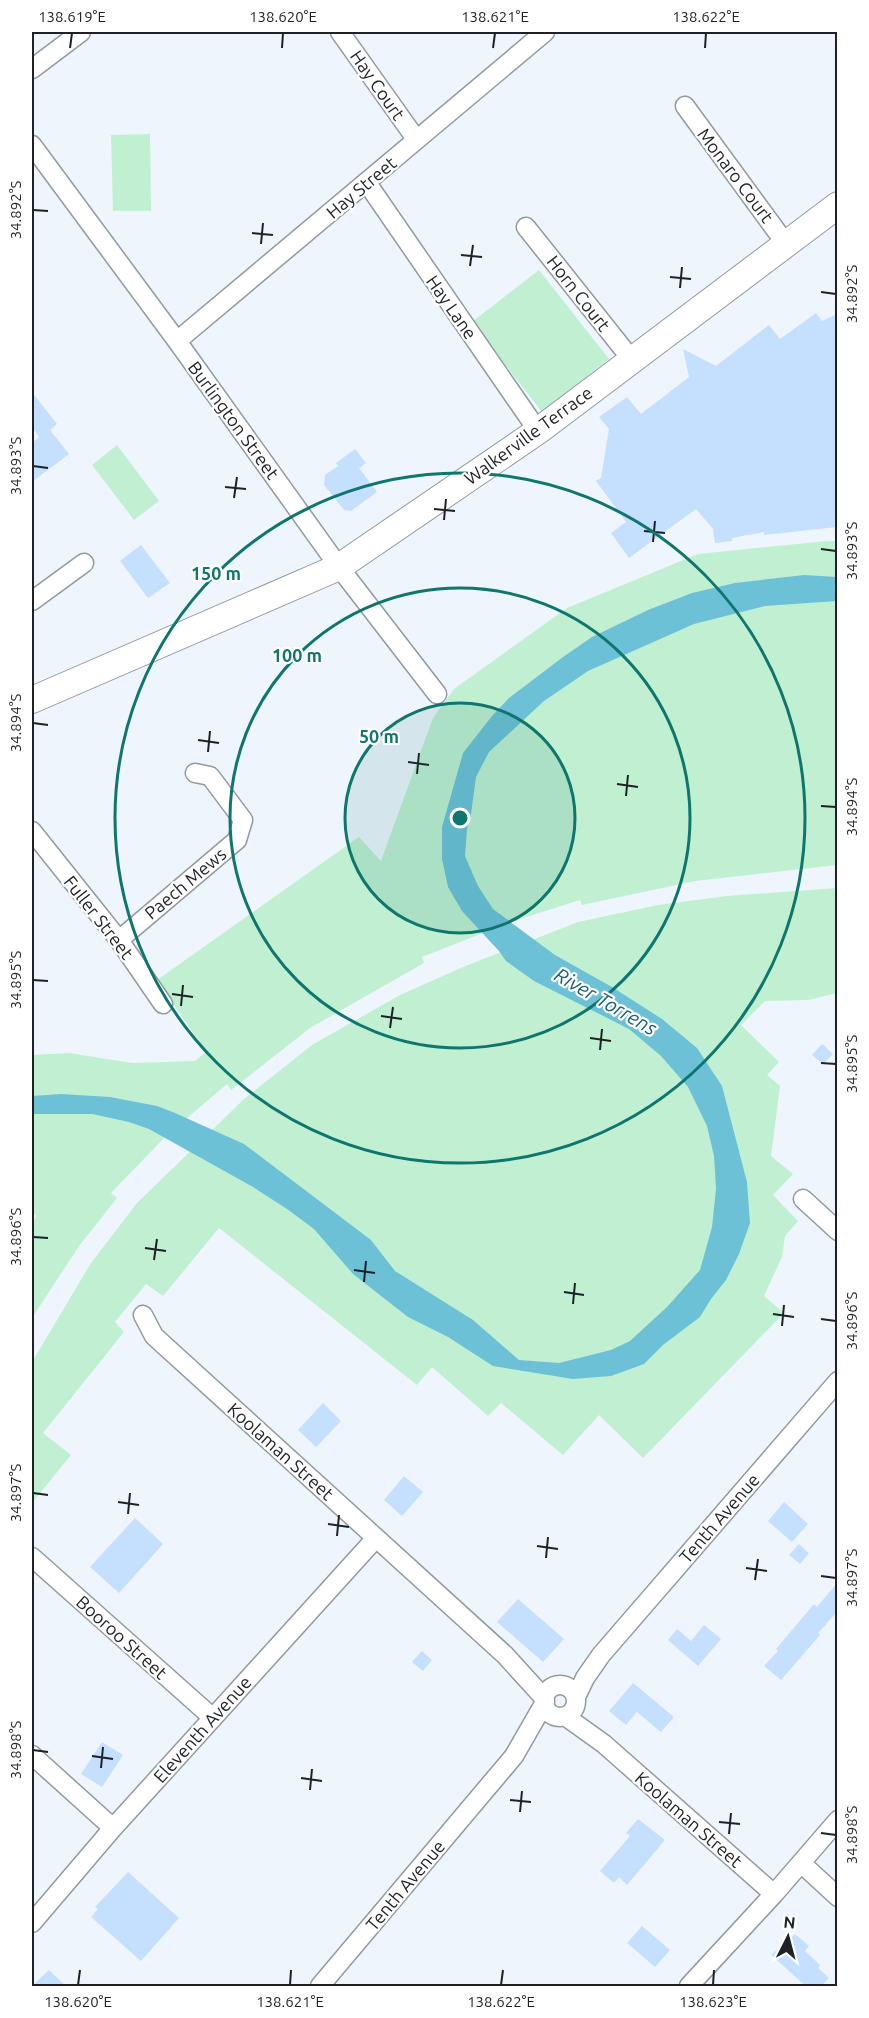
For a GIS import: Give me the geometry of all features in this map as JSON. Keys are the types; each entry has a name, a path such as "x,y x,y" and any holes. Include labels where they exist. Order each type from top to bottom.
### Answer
{"street":[{"path":"32,69 81,32"},
{"name":"Hay Court","path":"340,32 416,139"},
{"name":"Hay Street","path":"177,341 545,32"},
{"name":"Monaro Court","path":"685,106 786,244"},
{"name":"Burlington Street","path":"32,145 177,341 339,567 437,694"},
{"name":"Hay Lane","path":"367,183 538,431"},
{"name":"Walkerville Terrace","path":"32,700 339,567 538,431 837,205"},
{"name":"Horn Court","path":"526,227 632,360"},
{"path":"32,601 84,563"},
{"name":"Paech Mews","path":"119,940 237,840 243,820 210,776 195,773"},
{"name":"Fuller Street","path":"32,831 119,940 163,1004"},
{"path":"803,1199 837,1231"},
{"name":"Koolaman Street","path":"143,1315 154,1336 505,1655 560,1701 604,1744 774,1894"},
{"name":"Tenth Avenue","path":"320,1986 513,1756 538,1737 560,1701 837,1381"},
{"name":"Eleventh Avenue","path":"32,1923 113,1828 376,1538"},
{"name":"Booroo Street","path":"32,1557 213,1718"},
{"path":"32,1755 113,1828"},
{"path":"689,1986 774,1894 837,1820"},
{"path":"801,1863 837,1898"}],"green space":[{"path":"150,134 151,211 113,211 111,135"},
{"path":"539,270 609,359 542,412 472,322"},
{"path":"117,445 159,501 134,520 92,465"},
{"path":"837,541 837,865 695,881 582,905 580,900 514,921 422,957 424,963 310,1028 231,1090 227,1084 166,1136 111,1193 117,1198 79,1246 32,1318 32,1225 36,1216 32,1212 32,1055 69,1053 132,1063 195,1061 206,1052 157,980 359,837 381,861 433,718 454,689 567,608 698,554"},
{"path":"837,888 837,993 808,1000 765,1001 741,1025 779,1062 767,1075 780,1086 771,1156 793,1174 773,1195 798,1221 785,1236 782,1257 764,1296 784,1313 643,1458 599,1415 563,1455 501,1403 488,1416 432,1367 417,1385 219,1228 163,1296 146,1284 115,1322 124,1332 43,1433 71,1455 32,1503 32,1362 91,1263 137,1203 244,1099 312,1045 400,995 463,967 578,922 658,905 727,896"}],"water":[{"name":"River Torrens","path":"804,575 837,577 837,601 765,606 694,624 588,671 544,701 489,752 476,777 465,856 478,886 493,909 555,955 662,1019 697,1048 722,1086 747,1182 750,1223 739,1254 726,1280 700,1317 663,1345 644,1364 611,1376 573,1379 493,1366 448,1337 408,1317 353,1274 314,1229 287,1209 253,1187 149,1129 92,1114 32,1114 32,1096 61,1094 110,1097 157,1106 244,1144 371,1240 395,1271 473,1320 519,1360 559,1363 611,1350 630,1341 667,1307 700,1270 712,1227 716,1189 714,1156 707,1126 688,1087 661,1056 629,1029 534,981 506,961 462,911 448,887 442,859 442,827 463,753 509,698 563,657 592,637 648,610 692,593 735,583"}],"building":[{"path":"816,313 822,321 837,314 837,527 764,535 764,532 715,543 713,529 696,509 629,558 611,533 626,522 596,481 601,478 609,429 599,417 627,397 641,414 689,377 683,349 716,366 769,325 780,339"},
{"path":"32,392 57,424 50,430 69,454 32,482 32,443 39,437 32,427"},
{"path":"355,449 366,463 359,468 377,492 351,511 344,510 324,485 325,475 338,466 336,463"},
{"path":"141,545 170,583 148,598 120,561"},
{"path":"822,1044 833,1054 823,1064 812,1055"},
{"path":"323,1403 341,1421 316,1447 298,1430"},
{"path":"404,1476 423,1492 402,1516 384,1500"},
{"path":"784,1502 808,1524 792,1542 768,1521"},
{"path":"135,1518 163,1544 119,1593 90,1567"},
{"path":"799,1544 809,1553 800,1564 789,1555"},
{"path":"837,1583 837,1612 781,1680 764,1666 814,1604 817,1607"},
{"path":"518,1599 564,1639 543,1662 497,1622"},
{"path":"704,1625 721,1639 698,1666 668,1640 677,1629 691,1641"},
{"path":"422,1651 432,1660 423,1671 412,1662"},
{"path":"633,1683 674,1717 661,1732 637,1712 626,1725 609,1711"},
{"path":"102,1742 123,1755 102,1787 81,1774"},
{"path":"638,1819 665,1840 627,1885 619,1877 614,1883 600,1871 630,1836 626,1833"},
{"path":"128,1872 179,1918 141,1961 91,1917 98,1909 95,1907"},
{"path":"642,1926 670,1950 655,1967 627,1943"},
{"path":"795,1934 809,1946 805,1951 820,1965 818,1968 829,1978 821,1986 806,1986 771,1955"},
{"path":"49,1970 66,1986 32,1986"}]}
